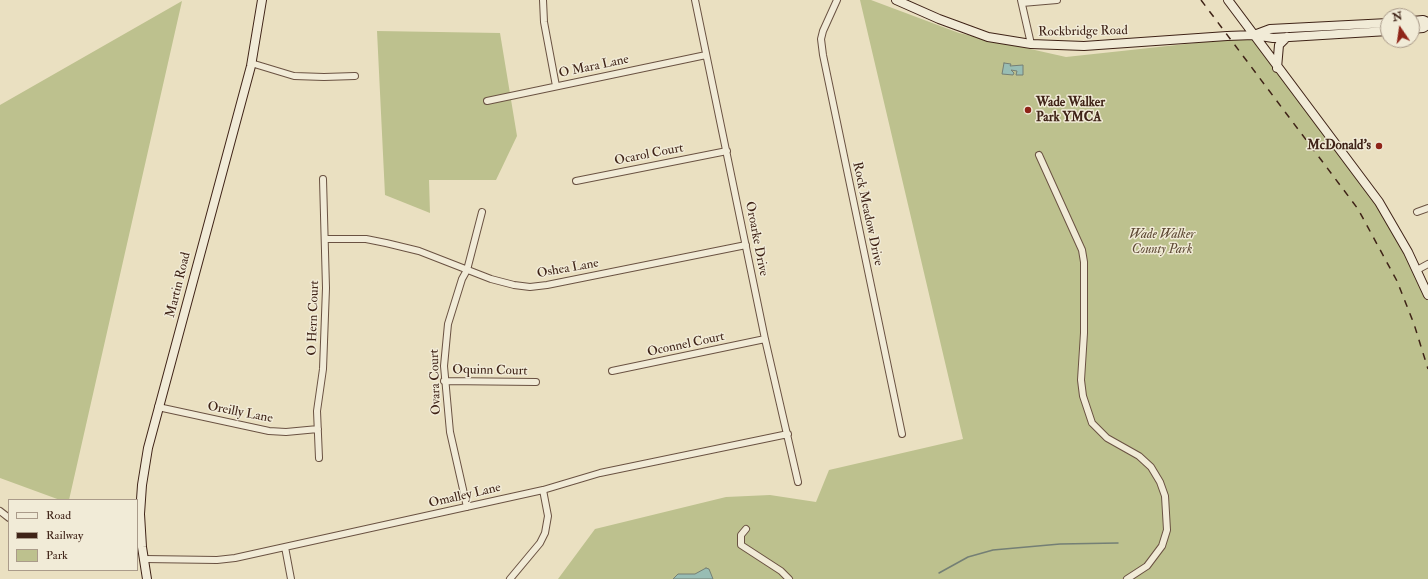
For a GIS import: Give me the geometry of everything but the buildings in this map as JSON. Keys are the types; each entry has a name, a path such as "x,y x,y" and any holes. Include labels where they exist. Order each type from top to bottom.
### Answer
{"main road":[{"name":"Martin Road","path":"147,579 140,514 142,485 148,448 251,63 262,0"},
{"name":"Rockbridge Road","path":"896,0 939,19 988,37 1031,44 1084,46 1254,35 1273,38 1380,31"},
{"path":"1228,0 1277,68 1379,202 1417,270 1428,295"},
{"name":"Rockbridge Road","path":"1254,35 1270,29 1380,23"},
{"path":"1277,68 1279,45 1287,37"}],"street":[{"path":"543,0 544,22 556,86"},
{"name":"Oroarke Drive","path":"695,0 765,339 798,482"},
{"name":"Rock Meadow Drive","path":"837,0 823,31 821,40 823,55 902,434"},
{"path":"1031,44 1022,2 1057,0"},
{"name":"O Mara Lane","path":"487,101 706,55"},
{"path":"251,63 294,76 324,78 355,76"},
{"name":"Ocarol Court","path":"576,181 727,151"},
{"path":"1039,154 1082,250 1084,262 1083,396 1092,423 1106,438 1139,456 1151,467 1160,482 1165,496 1167,530 1162,546 1147,566 1127,579"},
{"name":"O Hern Court","path":"319,458 318,397 323,369 325,330 326,239 323,179"},
{"path":"1417,212 1428,208"},
{"name":"Ovara Court","path":"467,507 450,432 444,381 445,346 448,324 462,279 467,270 482,212"},
{"name":"Oshea Lane","path":"326,239 366,239 386,243 419,251 467,270 514,285 539,286 746,245"},
{"path":"1417,270 1428,264"},
{"name":"Oconnel Court","path":"612,371 765,339"},
{"name":"Oquinn Court","path":"444,381 536,382"},
{"name":"Oreilly Lane","path":"158,407 269,431 286,432 318,429"},
{"name":"Omalley Lane","path":"144,559 217,560 285,547 543,490 600,473 788,434"},
{"path":"510,579 540,543 545,533 548,516 543,490"},
{"path":"0,511 8,517"},
{"path":"746,528 741,535 741,546 781,571 789,579"},
{"path":"285,547 291,579"}],"green space":[{"name":"Wade Walker County Park","path":"860,0 871,0 959,33 1066,57 1251,37 1365,188 1428,283 1428,579 558,579 595,529 726,497 770,495 816,502 829,470 963,439"},
{"path":"182,1 69,499 57,499 0,478 0,105"},
{"path":"377,31 500,33 517,136 496,180 429,180 430,213 385,195"}],"water":[{"path":"1004,63 1011,64 1010,66 1023,65 1023,75 1016,75 1017,71 1011,70 1014,73 1013,75 1002,74"},
{"path":"706,568 709,569 713,579 673,579 678,574 695,574"}],"waterway":[{"path":"939,573 968,557 993,550 1060,544 1118,543"}],"railway":[{"path":"1201,0 1358,209 1397,281 1414,324 1428,369"}],"place":[{"name":"Wade Walker Park YMCA","path":"1028,110"},
{"name":"McDonald's","path":"1379,146"}]}
